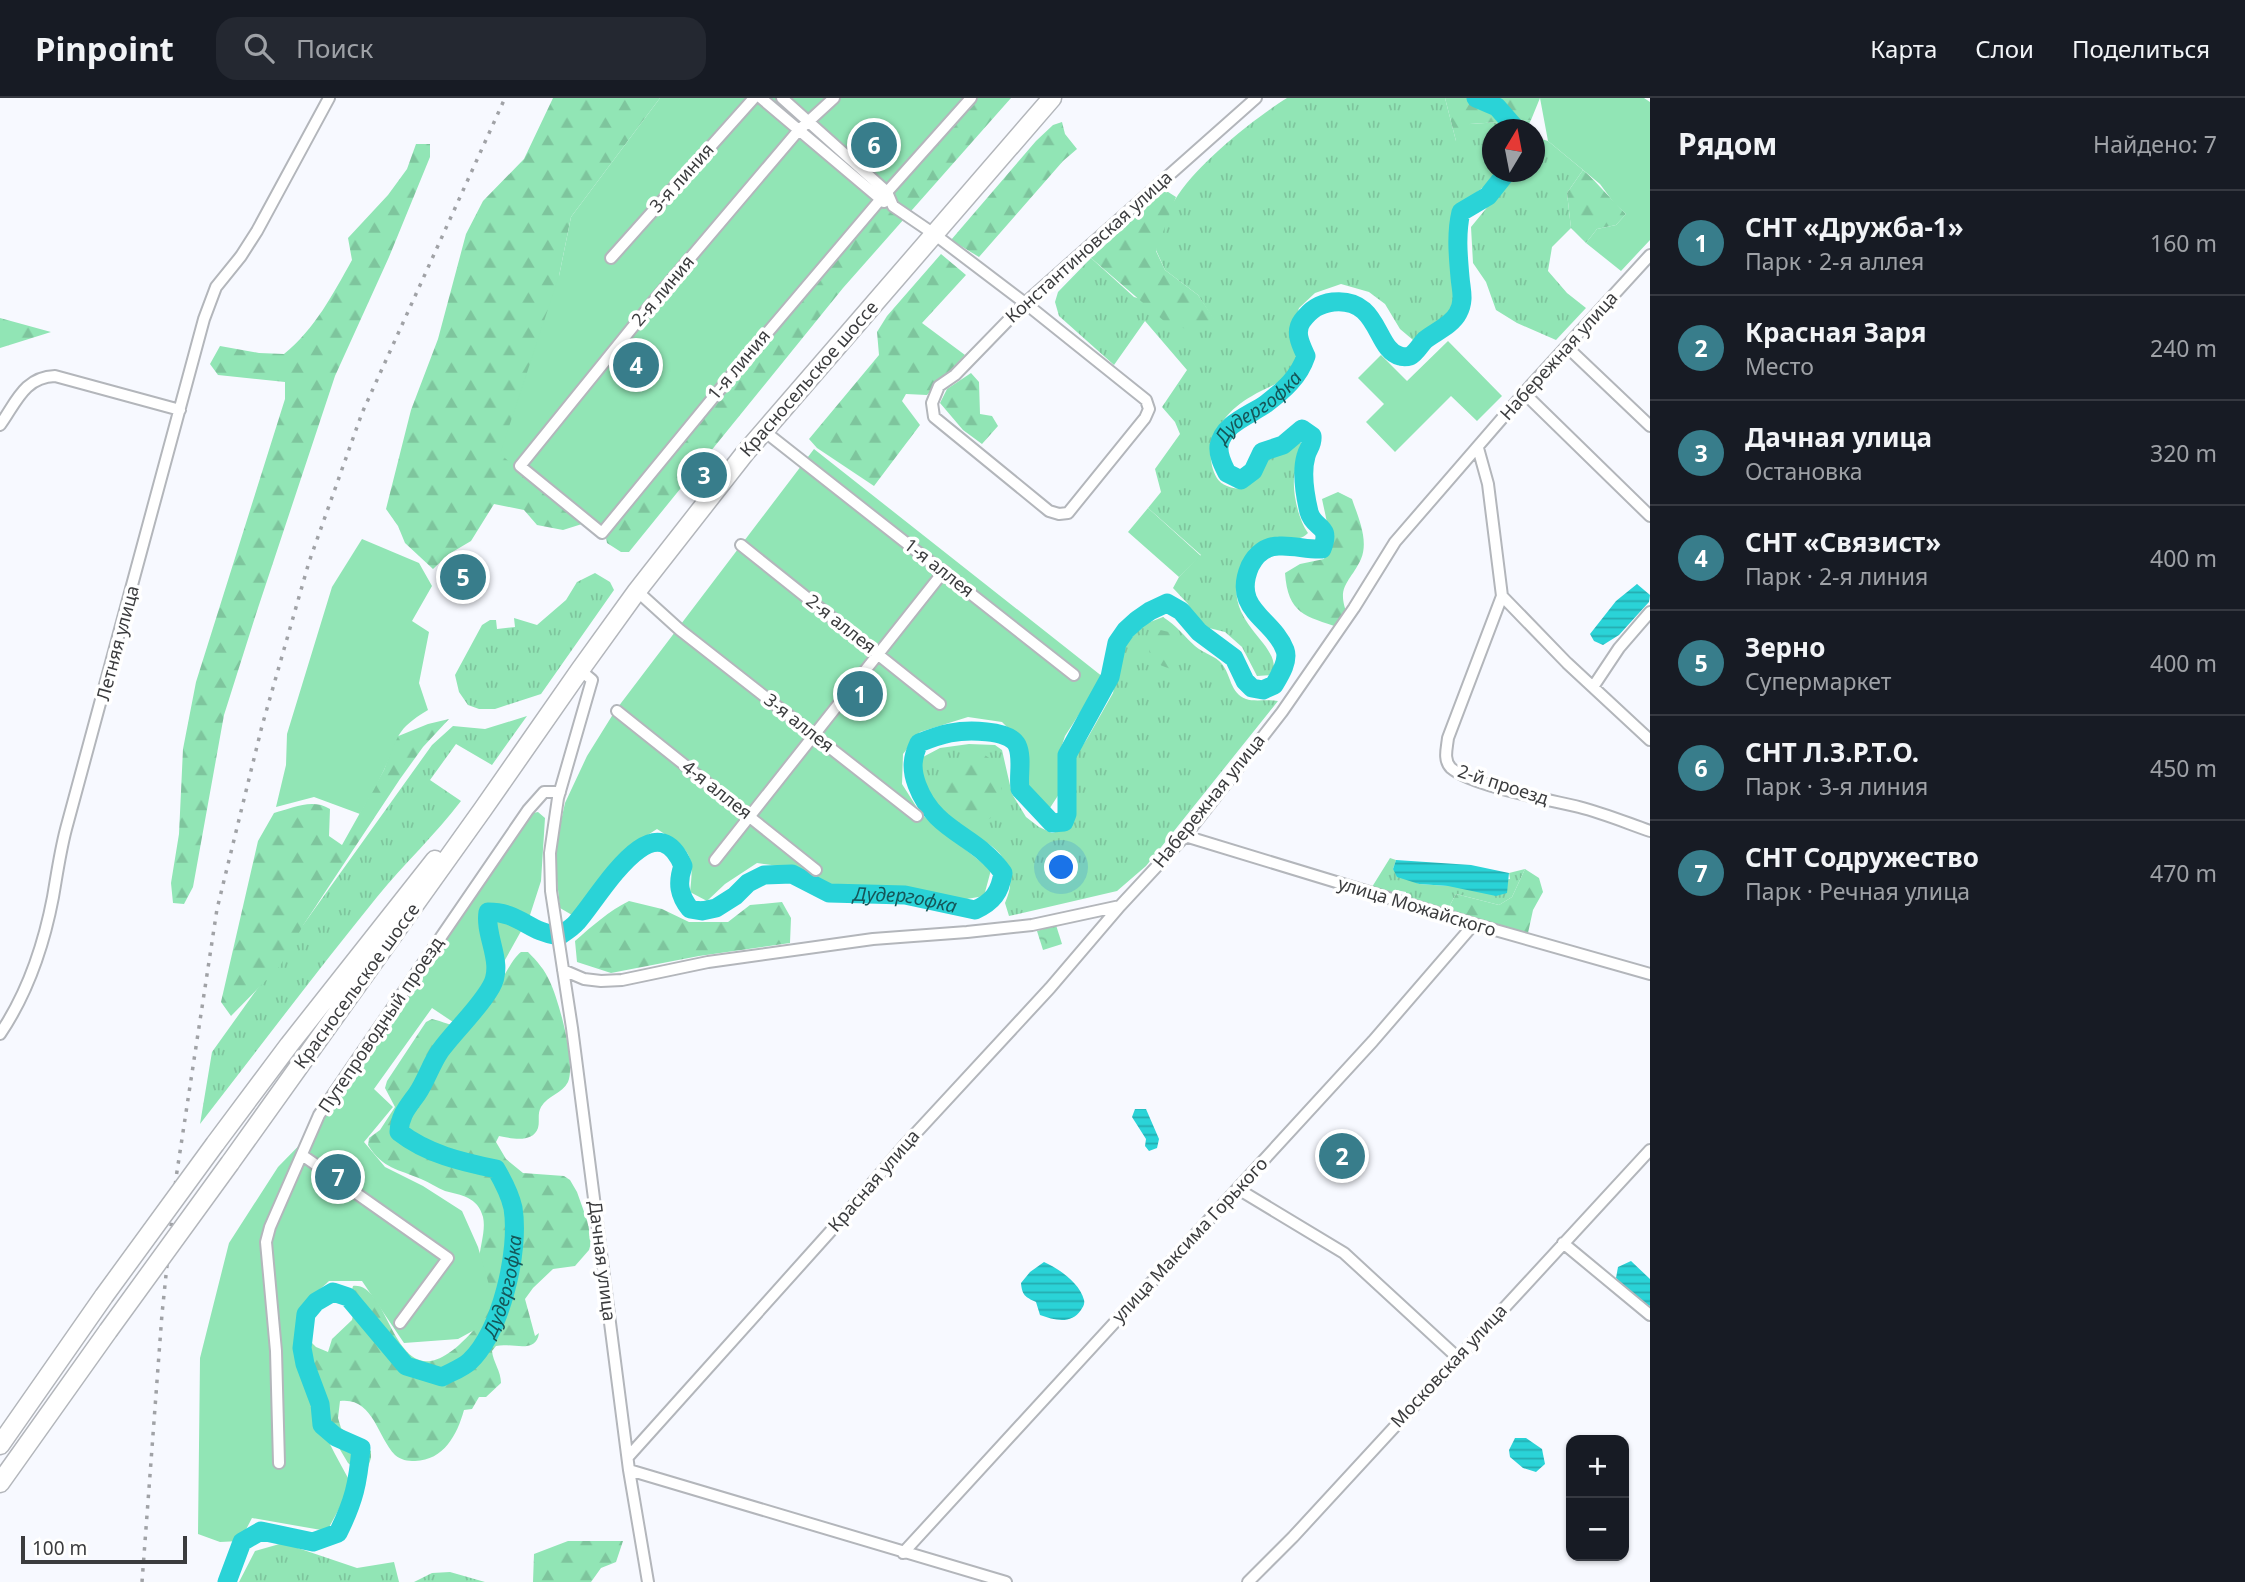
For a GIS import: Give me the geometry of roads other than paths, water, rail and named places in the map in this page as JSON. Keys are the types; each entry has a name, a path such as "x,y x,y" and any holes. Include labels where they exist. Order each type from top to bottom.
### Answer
{"highway":[{"name":"Красносельское шоссе","path":"0,1483 637,592 764,431 1052,98"},
{"name":"Красносельское шоссе","path":"0,1445 215,1144 424,872 483,810"}],"street":[{"name":"Летняя улица","path":"0,1034 20,998 46,928 62,843 204,319 216,287 241,256 329,98"},
{"name":"3-я линия","path":"611,258 754,98"},
{"path":"761,98 798,131 883,196"},
{"path":"782,98 810,121 893,206 1025,303"},
{"path":"810,121 834,98"},
{"path":"883,196 971,98"},
{"name":"Константиновская улица","path":"1025,303 1146,400 1149,409 1146,418 1068,513 1049,511 934,417 932,403 939,386 955,374 1025,303 1256,98"},
{"name":"2-я линия","path":"602,533 520,466 657,297 798,131 810,121"},
{"name":"1-я линия","path":"602,533 748,354 883,196"},
{"name":"Набережная улица","path":"1120,906 1185,836 1282,712 1354,608 1395,542 1524,393 1650,255"},
{"path":"1567,347 1650,426"},
{"path":"0,425 29,385 36,379 55,376 180,410"},
{"path":"1524,393 1650,516"},
{"name":"1-я аллея","path":"764,431 1074,675"},
{"name":"2-й проезд","path":"1478,448 1488,484 1502,596 1448,738 1446,758 1449,766 1463,775 1530,796 1582,808 1650,831"},
{"name":"2-я аллея","path":"741,545 940,704"},
{"path":"715,860 944,571"},
{"name":"3-я аллея","path":"637,592 680,630 917,816"},
{"path":"1502,596 1650,740"},
{"path":"1593,687 1619,648 1650,612"},
{"name":"Дачная улица","path":"580,670 592,680 560,792 550,853 551,891 629,1470 648,1582"},
{"name":"4-я аллея","path":"618,712 816,870"},
{"name":"Путепроводный проезд","path":"279,1463 276,1351 266,1242 270,1227 319,1115 528,810 544,792 560,792"},
{"name":"улица Можайского","path":"1185,836 1474,924 1650,974"},
{"path":"563,970 584,979 622,980 708,962 873,939 1032,925 1120,906"},
{"name":"Красная улица","path":"628,1457 903,1147 1055,982 1120,906"},
{"name":"улица Максима Горького","path":"903,1553 1373,1041 1474,924"},
{"name":"Московская улица","path":"1248,1582 1650,1150"},
{"path":"302,1155 448,1258 400,1323"},
{"path":"1238,1189 1344,1253 1457,1357"},
{"path":"1563,1243 1650,1315"},
{"path":"629,1470 1006,1582"}],"water":[{"path":"1637,584 1650,595 1649,602 1619,635 1603,645 1594,641 1590,634 1616,601"},
{"path":"1396,860 1471,865 1509,873 1507,893 1496,896 1448,886 1419,884 1397,877 1393,869"},
{"path":"1135,1109 1146,1109 1159,1139 1157,1148 1149,1151 1145,1146 1146,1139 1132,1117"},
{"path":"1631,1261 1650,1279 1650,1306 1634,1297 1616,1278 1618,1267"},
{"path":"1044,1262 1068,1277 1082,1294 1084,1305 1072,1318 1056,1320 1040,1315 1036,1302 1023,1293 1021,1283"},
{"path":"1515,1438 1526,1438 1542,1449 1545,1464 1536,1472 1523,1468 1510,1457 1509,1450"}],"waterway":[{"name":"Дудергофка","path":"1476,98 1497,107 1507,119"},
{"name":"Дудергофка","path":"227,1582 242,1542 261,1531 313,1542 338,1533 352,1501 361,1448 336,1437 322,1425 320,1404 302,1348 306,1314 316,1302 333,1292 348,1297 406,1366 442,1377 470,1361 481,1348 499,1311 514,1246 512,1203 499,1174 496,1169 433,1152 399,1132 405,1112 437,1056 480,1004 495,978 488,912 508,915 539,931 559,936 577,922 627,859 643,847 657,842 671,848 683,866 680,889 690,909 702,911 716,908 735,896 748,883 764,875 792,874 829,893 905,895 975,910 987,904 998,891 1003,873 981,850 934,814 925,801 913,769 919,743 966,731 1005,736 1017,745 1020,755 1020,789 1052,823 1064,822 1067,814 1067,755 1110,677 1117,643 1126,630 1150,611 1167,603 1181,611 1199,632 1234,658 1245,681 1252,688 1263,690 1274,685 1285,663 1285,650 1250,603 1246,593 1246,581 1252,562 1266,549 1274,546 1322,549 1324,531 1311,518 1304,484 1305,463 1312,436 1302,429 1283,445 1262,452 1253,471 1241,480 1227,473 1224,467 1219,450 1222,438 1232,425 1267,403 1295,377 1306,356 1299,338 1300,325 1309,313 1319,306 1333,302 1360,307 1392,352 1402,357 1412,355 1425,340 1452,321 1458,313 1462,299 1458,244 1461,212 1488,196 1499,182"}],"railway":[{"path":"142,1582 162,1314 176,1178 217,909 262,726 309,562 362,413 505,98"}],"place":[{"name":"СНТ Л.З.Р.Т.О.","path":"874,145"},
{"name":"СНТ «Связист»","path":"636,365"},
{"name":"Дачная улица","path":"704,475"},
{"name":"Зерно","path":"463,577"},
{"name":"СНТ «Дружба-1»","path":"860,694"},
{"name":"Красная Заря","path":"1342,1156"},
{"name":"СНТ Содружество","path":"338,1177"}]}
